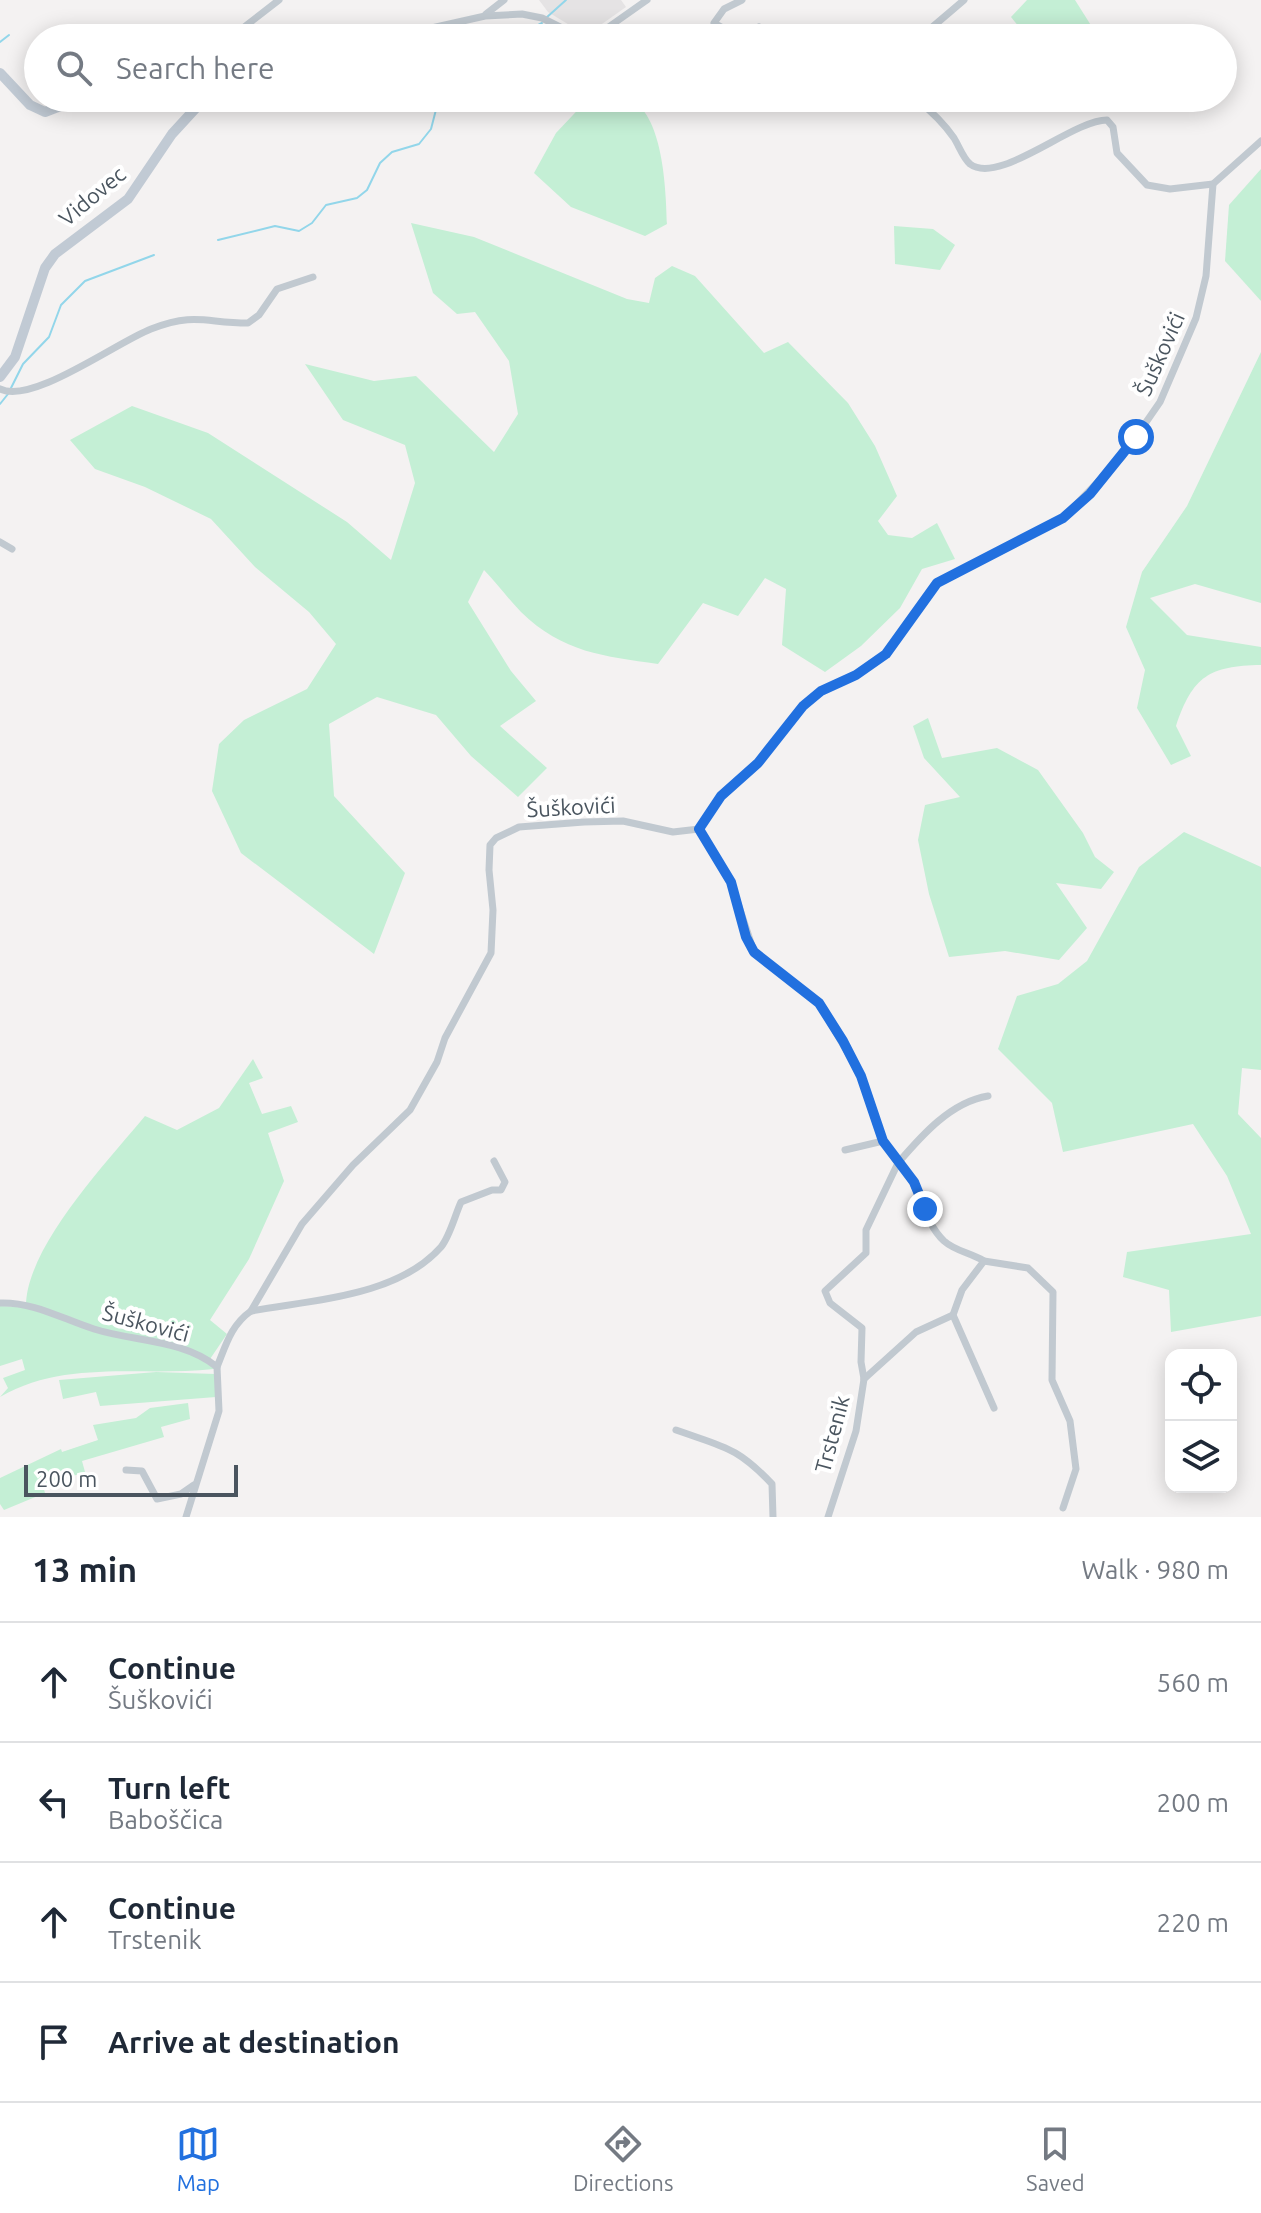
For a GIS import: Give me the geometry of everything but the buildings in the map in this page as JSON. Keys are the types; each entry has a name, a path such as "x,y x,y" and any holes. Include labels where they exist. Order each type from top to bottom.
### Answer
{"street":[{"path":"248,24 279,0"},
{"path":"485,16 504,0"},
{"path":"613,24 647,0"},
{"path":"716,24 724,9 742,0"},
{"path":"936,24 964,0"},
{"path":"449,24 485,16 530,14 555,24"},
{"path":"0,73 24,99"},
{"name":"Vidovec","path":"2,370 15,357 38,284 55,254 128,199 172,134 193,112"},
{"path":"931,112 969,162 977,166 1029,156 1074,127 1107,120 1113,127 1117,153 1147,185 1170,189 1213,184 1261,141"},
{"name":"Šuškovići","path":"0,1303 38,1307 92,1328 170,1344 217,1367 229,1336 240,1319 251,1311 302,1224 353,1165 410,1110 437,1062 445,1038 491,953 490,845 496,838 519,827 623,821 663,831 699,829 721,796 758,763 803,706 828,687 856,675 886,654 937,583 1063,518 1122,457 1160,402 1196,318 1204,286 1213,184"},
{"path":"6,391 38,388 140,334 179,320 214,318 248,323 259,315 277,289 313,277"},
{"path":"0,542 12,549"},
{"path":"699,829 731,882 746,937 754,952 819,1003 861,1076 883,1141 914,1182 936,1232 954,1248 984,1261 1028,1268 1053,1292 1052,1380 1070,1421 1076,1469 1063,1508"},
{"name":"Trstenik","path":"828,1517 856,1431 864,1379 862,1328 830,1303 825,1291 866,1253 866,1230 898,1163 926,1131 944,1120 957,1105 988,1096"},
{"path":"845,1150 883,1141"},
{"path":"251,1311 350,1296 407,1273 442,1246 461,1202 492,1190 501,1190 505,1182 494,1161"},
{"path":"984,1261 962,1290 953,1315 994,1408"},
{"path":"864,1379 916,1332 953,1315"},
{"path":"186,1517 219,1411 217,1367"},
{"path":"676,1430 727,1446 741,1454 772,1484 773,1517"},
{"path":"126,1470 142,1471 157,1499 181,1494 195,1484"}],"shaded area":[{"path":"539,0 621,0 626,7 602,24 568,24 548,12"}],"green space":[{"path":"1027,0 1075,0 1090,24 1017,24 1011,17"},
{"path":"576,112 644,112 656,135 664,173 667,224 645,236 571,207 534,173 556,133"},
{"path":"1261,169 1261,301 1225,261 1229,205"},
{"path":"411,223 474,237 627,299 649,303 655,278 672,266 695,276 764,353 788,342 848,403 875,446 897,496 878,521 888,535 912,538 937,523 955,559 922,569 900,608 861,646 825,672 782,645 786,589 765,578 738,616 703,603 658,664 602,655 553,636 521,612 484,570 468,602 511,671 536,701 500,726 547,768 518,797 471,756 436,715 377,697 329,724 334,796 405,873 374,954 241,853 212,791 219,744 244,720 307,689 336,644 309,612 255,567 211,519 145,487 95,469 70,440 132,406 208,433 347,522 391,560 415,483 405,445 343,420 305,364 374,381 416,376 494,452 518,414 509,361 475,312 457,314 433,293"},
{"path":"894,226 933,229 955,245 940,270 895,264"},
{"path":"1261,352 1261,603 1195,584 1150,598 1187,635 1261,647 1261,665 1228,668 1205,677 1197,685 1182,709 1176,726 1191,756 1171,765 1137,708 1145,670 1126,627 1142,572 1187,506"},
{"path":"928,718 942,758 997,748 1038,770 1083,833 1095,857 1114,872 1101,889 1056,883 1087,928 1059,960 1005,951 949,957 929,894 918,840 925,805 960,797 924,758 913,726"},
{"path":"1184,832 1261,867 1261,1070 1242,1068 1238,1114 1261,1138 1261,1316 1171,1332 1169,1290 1123,1277 1127,1252 1251,1234 1227,1176 1193,1124 1063,1152 1052,1103 998,1049 1017,996 1058,984 1087,961 1139,867"},
{"path":"253,1059 263,1078 249,1083 262,1114 291,1106 298,1122 268,1133 284,1181 249,1259 210,1320 227,1334 208,1362 214,1369 78,1374 25,1385 0,1397 8,1388 3,1378 25,1370 22,1359 0,1366 0,1306 26,1307 29,1284 39,1259 71,1206 145,1116 177,1130 219,1108"},
{"path":"156,1372 215,1374 216,1397 100,1406 96,1392 63,1399 59,1380"},
{"path":"188,1403 190,1419 161,1427 164,1437 82,1461 85,1472 43,1486 45,1493 4,1510 0,1504 0,1478 61,1449 62,1452 98,1440 93,1425 136,1418 150,1408"}],"waterway":[{"name":"Vidovec","path":"546,18 566,0"},
{"path":"0,42 9,35"},
{"name":"Vidovec","path":"218,240 275,226 299,231 312,223 326,205 357,198 367,190 380,163 392,152 419,144 431,129 435,112"},
{"name":"Vidovec","path":"11,388 23,364 49,337 61,305 85,281 154,255"},
{"name":"Vidovec","path":"0,404 8,394"}],"route":[{"path":"925,1209 908,1172 883,1141 861,1076 819,1003 754,952 746,937 731,882 699,829 721,796 758,763 803,706 821,691 856,675 886,654 937,583 977,559 1014,545 1063,518 1090,494 1136,437"}]}
